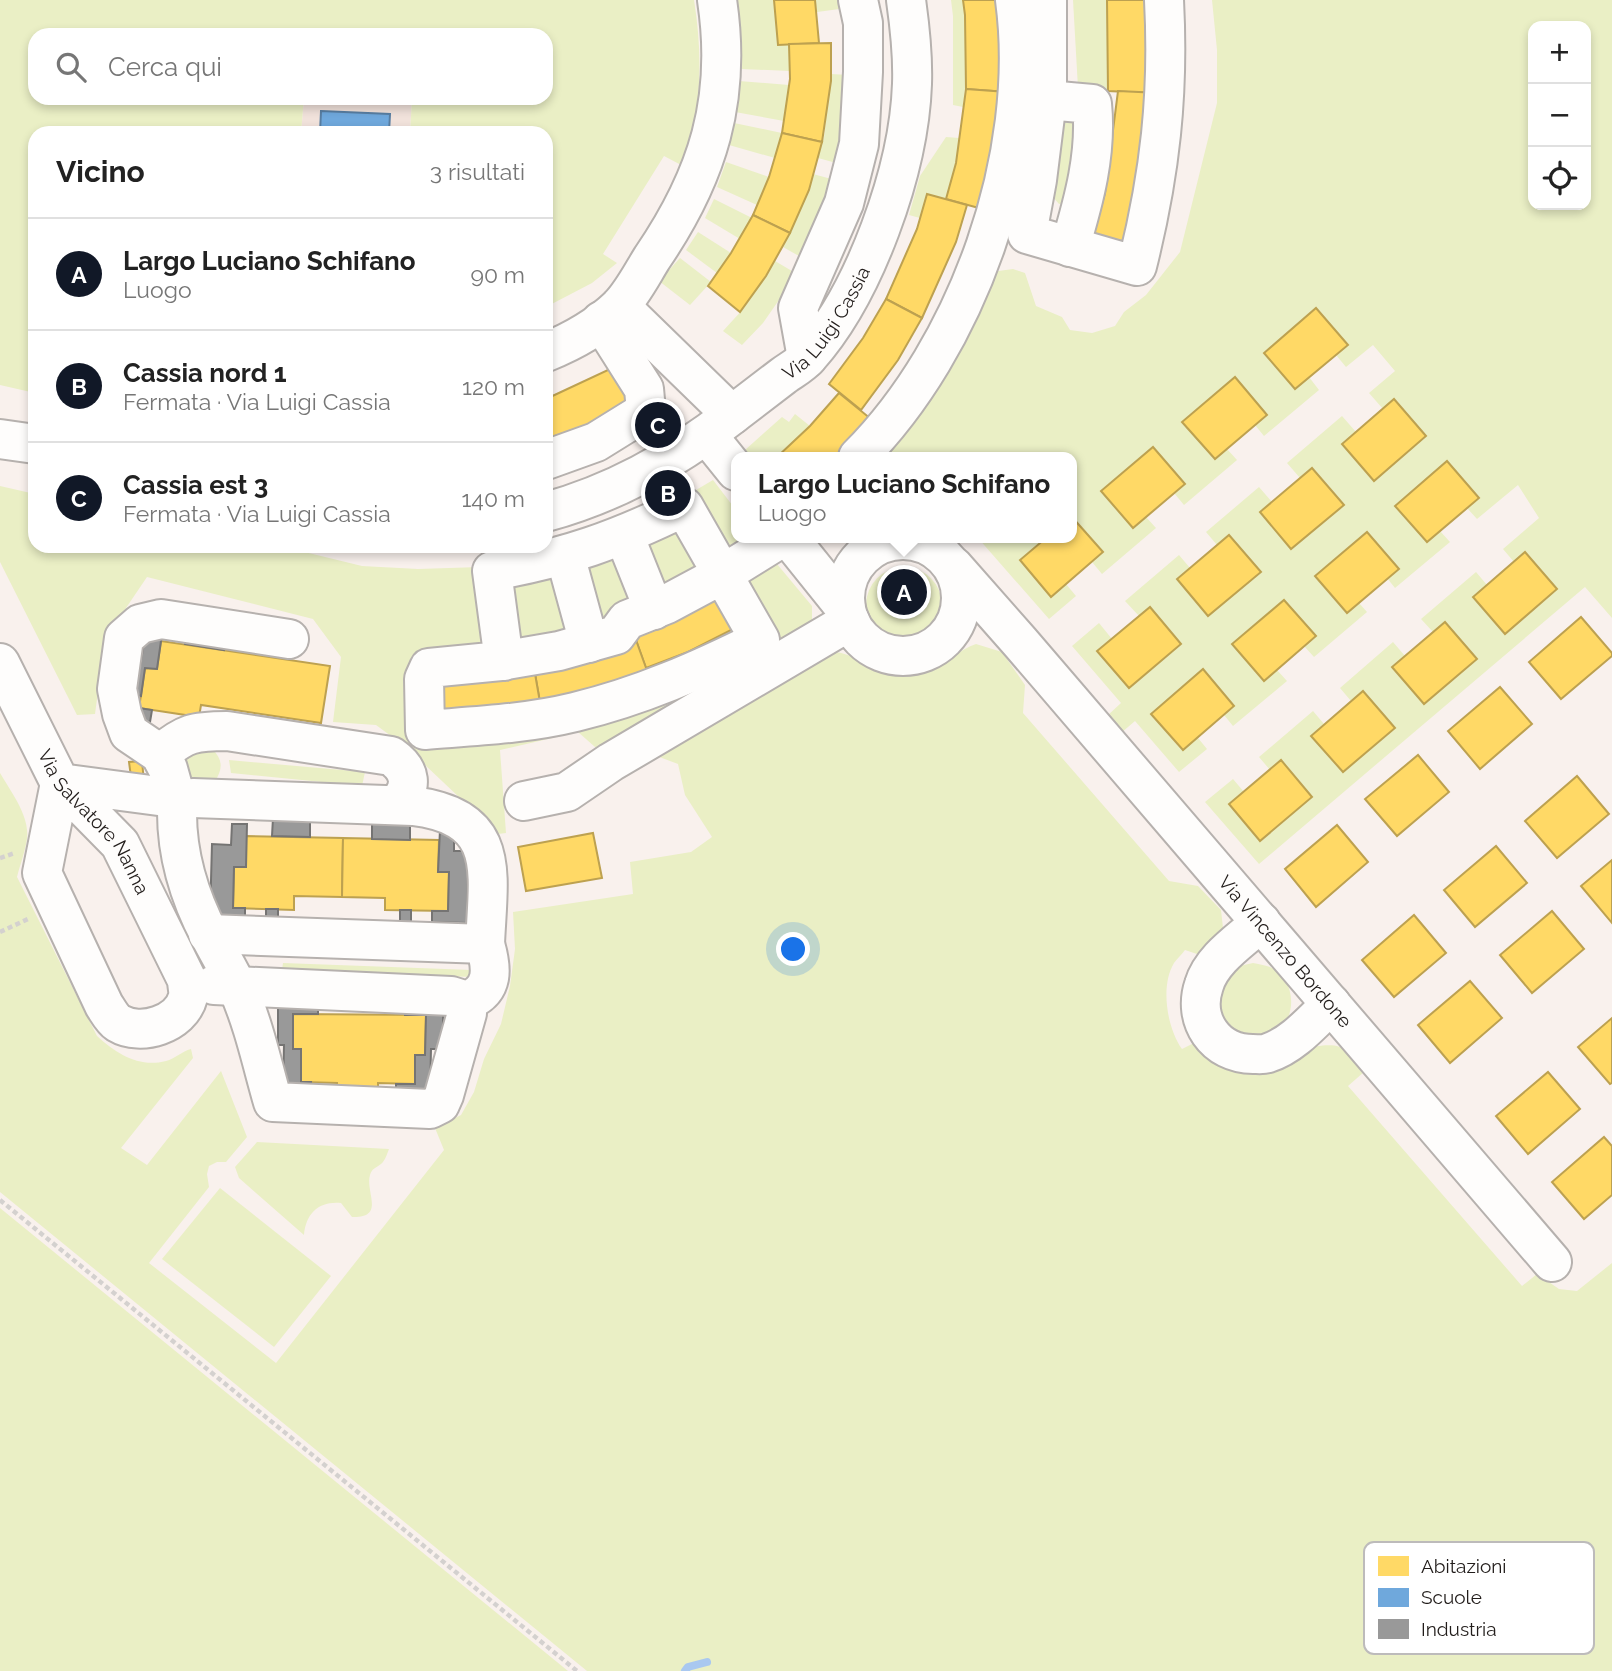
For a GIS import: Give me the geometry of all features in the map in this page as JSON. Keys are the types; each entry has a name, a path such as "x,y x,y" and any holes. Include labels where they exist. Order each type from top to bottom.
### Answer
{"street":[{"path":"553,348 588,330 610,313 671,231 692,193 717,115 722,74 722,33 717,0"},
{"path":"807,358 798,308 844,203 859,144 863,23 858,0"},
{"name":"Via Luigi Cassia","path":"553,510 616,488 657,467 720,425 807,358 834,319 859,278 885,218 903,152 912,86 912,42 906,0"},
{"path":"862,452 903,404 936,354 964,300 987,244 1003,186 1014,127 1018,67 1015,0"},
{"path":"1047,0 1047,100 1027,234 1137,266 1160,153 1166,86 1164,0"},
{"path":"1047,100 1092,104 1094,129 1089,176 1070,247"},
{"path":"610,313 720,425 731,457"},
{"path":"553,458 596,443 646,411 644,389 610,313"},
{"path":"0,439 28,443"},
{"path":"503,661 492,571 539,562 624,536 684,507 723,574 760,639 697,672 636,695 573,713 509,723 425,730 424,679 429,668 503,661 559,651 616,635 627,620 654,610 723,574 773,543"},
{"path":"624,536 654,610"},
{"path":"795,543 848,615 855,631 873,648 896,656 920,654 931,649 950,633 961,606 960,585 953,566 940,552 920,543"},
{"path":"806,543 823,549 860,550 886,543"},
{"path":"848,615 846,587 853,568 877,546"},
{"path":"565,555 589,643"},
{"name":"Via Vincenzo Bordone","path":"953,566 1552,1262"},
{"path":"524,801 567,792 848,615"},
{"path":"174,790 128,733 117,689 124,638 140,624 161,619 289,639"},
{"path":"950,633 962,629 988,630 1020,642"},
{"name":"Via Salvatore Nanna","path":"0,663 60,783 120,844 187,985"},
{"path":"396,805 405,797 408,788 407,775 402,764 391,756 227,731 204,731 181,737 174,790 177,835 183,869 208,933 237,985 246,1008 273,1102 430,1109 440,1104 467,1013 467,1001"},
{"path":"60,783 396,805 438,809 453,815 478,836 488,866 485,943 491,975 486,987 477,997 467,1001 452,996 187,985 188,996 181,1009 166,1023 150,1029 130,1028 115,1021 104,1005 42,873 60,783"},
{"path":"1261,922 1219,960 1204,983 1199,1006 1204,1026 1216,1043 1241,1054 1267,1054 1289,1043 1331,1004"},
{"path":"208,933 485,943"}],"path":[{"path":"0,1200 577,1671"}],"shaded area":[{"path":"303,105 412,105 410,126 302,126"}],"green space":[{"path":"0,0 694,0 699,42 699,84 694,125 683,166 664,156 603,254 617,263 592,283 553,303 553,126 410,126 412,105 553,105 553,28 28,28 28,105 303,105 302,126 28,126 28,391 0,385"},
{"path":"733,0 774,0 778,44 789,44 790,71 741,69"},
{"path":"815,0 846,0 847,8 817,12"},
{"path":"951,0 963,0 965,13 967,67 963,107 953,105"},
{"path":"1073,0 1107,0 1108,91 1078,88"},
{"path":"1212,0 1612,0 1612,618 1585,587 1259,864 1205,802 1233,779 1244,792 1229,805 1261,841 1312,797 1281,761 1270,770 1259,757 1313,711 1324,724 1311,736 1343,772 1394,728 1363,692 1351,701 1340,688 1393,642 1405,656 1445,622 1433,632 1421,619 1476,572 1487,585 1473,597 1505,634 1557,589 1526,553 1514,562 1503,549 1539,518 1518,485 1477,519 1467,508 1479,498 1447,462 1396,506 1427,542 1440,531 1450,542 1395,588 1387,578 1398,568 1367,532 1315,576 1346,613 1359,603 1367,612 1314,657 1304,646 1316,636 1284,600 1233,643 1277,670 1287,681 1233,726 1224,715 1234,706 1203,669 1151,714 1182,750 1198,738 1207,749 1179,772 1135,721 1121,733 1107,716 1121,703 1072,646 1099,623 1112,639 1130,688 1181,644 1139,616 1125,601 1179,555 1190,568 1177,579 1208,615 1260,572 1229,535 1217,545 1206,532 1259,487 1272,502 1260,513 1291,549 1344,504 1313,468 1300,478 1287,463 1342,416 1356,432 1342,444 1373,480 1425,436 1395,399 1383,409 1369,393 1395,371 1373,345 1346,367 1336,355 1347,344 1316,308 1264,353 1295,389 1309,377 1319,390 1264,436 1255,425 1183,422 1214,459 1227,449 1237,460 1184,505 1174,493 1185,483 1153,447 1101,491 1133,528 1146,517 1156,528 1102,574 1092,562 1103,552 1077,523 1077,452 881,452 991,272 1013,269 1025,273 1036,306 1062,317 1070,330 1092,333 1115,326 1124,312 1146,295 1180,252 1217,103 1217,50"},
{"path":"831,74 849,75 840,164 818,158 824,137"},
{"path":"739,81 789,85 784,121 735,112"},
{"path":"1070,120 1077,123 1066,203 1059,204 1053,197 1064,123"},
{"path":"734,123 782,133 775,158 729,145"},
{"path":"946,137 959,138 956,163 946,199 927,194 920,218 909,215 920,176"},
{"path":"726,162 769,177 757,205 717,187"},
{"path":"813,174 835,180 806,260 783,247 809,191"},
{"path":"714,199 752,218 740,239 705,218"},
{"path":"698,232 731,253 717,273 686,250"},
{"path":"680,258 711,282 690,305 659,281"},
{"path":"775,261 797,274 763,323 742,345 723,331 744,308"},
{"path":"795,414 810,426 782,452 745,450 782,417 789,422"},
{"path":"713,480 731,503 731,543 747,543 728,557 686,496"},
{"path":"0,486 28,492 28,553 309,553 362,566 418,569 480,567 490,652 419,745 777,640 741,586 761,566 777,564 812,606 812,625 603,754 578,732 500,750 506,833 498,834 406,747 376,725 333,722 341,657 313,619 147,577 105,639 95,714 77,715 0,562"},
{"path":"677,519 706,573 663,594 638,538"},
{"path":"982,543 1040,543 1020,561 1051,596 1066,584 1076,596 1049,619"},
{"path":"614,547 636,604 598,630 577,561"},
{"path":"557,566 575,636 513,648 503,577"},
{"path":"904,567 919,570 931,578 939,590 942,605 939,620 931,632 919,640 904,643 889,640 877,632 869,620 866,605 869,590 877,578 889,570"},
{"path":"976,644 1002,652 1025,685 1023,713 1169,881 1198,886 1221,910 1223,928 1203,956 1185,950 1170,972 1167,1007 1172,1030 1182,1049 1198,1041 1338,1046 1348,1052 1364,1072 1348,1086 1522,1286 1537,1274 1559,1289 1577,1291 1612,1263 1612,1671 587,1671 0,1192 0,773 26,822 26,844 17,877 97,1036 121,1054 147,1063 166,1061 191,1049 193,1058 121,1148 147,1165 221,1071 247,1137 226,1162 209,1166 209,1187 149,1263 276,1363 444,1150 435,1128 461,1115 474,1092 484,1059 501,1024 515,949 513,912 633,894 630,862 691,852 712,837 685,795 678,764 646,752 836,652 893,673 905,674 934,668"},
{"path":"212,749 221,764 215,781 189,780 183,763 186,755"},
{"path":"229,760 365,772 362,786 231,773"},
{"path":"283,963 472,970 472,977 282,970"},
{"path":"1253,963 1270,967 1285,979 1291,1007 1288,1017 1276,1032 1261,1038 1244,1039 1217,1016 1221,980 1235,967"},
{"path":"257,1142 389,1149 384,1161 373,1169 370,1175 371,1209 362,1216 352,1217 341,1203 320,1206 308,1220 304,1235 239,1178 235,1167"},
{"path":"220,1188 331,1276 274,1347 162,1259"},
{"path":"0,1208 568,1671 0,1671"}],"building: Abitazioni":[{"path":"774,0 815,0 819,43 778,45"},
{"path":"963,0 1005,0 1007,92 966,89"},
{"path":"1107,0 1149,0 1149,93 1108,91"},
{"path":"831,43 831,81 822,142 782,133 790,79 789,44"},
{"path":"966,89 1007,92 986,210 946,199 956,163"},
{"path":"1118,91 1159,93 1132,251 1092,240 1105,193"},
{"path":"782,133 822,142 809,190 790,233 753,215 769,177"},
{"path":"927,194 967,205 956,242 922,318 886,299 917,229"},
{"path":"753,215 790,233 766,276 740,312 708,286"},
{"path":"886,299 922,318 898,360 861,410 829,384 863,338"},
{"path":"1316,308 1348,345 1295,389 1264,353"},
{"path":"610,369 631,405 589,426 553,439 553,396"},
{"path":"1235,377 1267,415 1215,459 1182,422"},
{"path":"839,393 871,419 841,452 782,452"},
{"path":"1394,399 1426,436 1374,481 1342,444"},
{"path":"1153,447 1185,484 1133,528 1101,491"},
{"path":"1447,461 1479,498 1427,542 1395,506"},
{"path":"1312,468 1344,505 1291,549 1260,512"},
{"path":"1077,523 1103,552 1051,597 1020,560 1040,543 1077,543"},
{"path":"1367,532 1399,569 1347,613 1315,576"},
{"path":"1229,535 1261,572 1208,616 1177,579"},
{"path":"1525,552 1557,589 1505,634 1473,597"},
{"path":"719,590 739,626 688,652 646,668 632,629"},
{"path":"1284,600 1316,636 1264,681 1232,644"},
{"path":"1150,607 1181,644 1129,688 1097,651"},
{"path":"1581,617 1612,656 1561,699 1529,662"},
{"path":"1445,622 1477,659 1424,704 1392,667"},
{"path":"636,640 650,679 541,708 534,668"},
{"path":"161,641 330,666 321,723 201,705 199,717 139,708 145,668 157,669"},
{"path":"534,668 541,708 439,719 442,677"},
{"path":"1203,669 1234,706 1183,750 1151,714"},
{"path":"1500,687 1532,724 1480,769 1448,731"},
{"path":"1363,691 1395,728 1343,772 1311,736"},
{"path":"1418,755 1449,792 1397,836 1365,799"},
{"path":"1281,760 1312,797 1260,841 1229,804"},
{"path":"142,761 144,782 131,777 129,762"},
{"path":"1577,776 1609,814 1557,858 1525,821"},
{"path":"1337,825 1368,862 1316,907 1285,869"},
{"path":"593,833 602,878 526,891 518,847"},
{"path":"246,836 343,838 342,897 294,896 294,910 233,908 234,867 246,867"},
{"path":"343,838 439,840 438,872 449,872 448,911 385,910 385,898 342,897"},
{"path":"1496,846 1527,883 1475,927 1444,890"},
{"path":"1612,860 1612,923 1581,886"},
{"path":"1552,911 1584,949 1532,993 1500,955"},
{"path":"1414,915 1446,953 1394,997 1362,960"},
{"path":"1470,981 1502,1018 1450,1063 1418,1025"},
{"path":"293,1014 426,1015 425,1055 415,1055 415,1084 378,1083 378,1090 337,1089 337,1083 301,1082 301,1049 293,1049"},
{"path":"1612,1018 1612,1083 1610,1084 1578,1047"},
{"path":"1548,1072 1580,1109 1528,1154 1496,1116"},
{"path":"1604,1137 1612,1146 1612,1195 1584,1219 1552,1182"}],"building: Scuole":[{"path":"321,111 390,114 389,126 320,126"}],"building: Industria":[{"path":"146,631 162,634 157,669 145,668 141,696 131,694 134,672 139,672"},
{"path":"186,635 225,640 224,650 185,644"},
{"path":"139,708 152,710 150,722 137,720"},
{"path":"273,818 310,819 310,837 272,836"},
{"path":"372,823 410,824 410,840 372,839"},
{"path":"232,824 247,824 246,867 234,867 233,908 245,908 245,917 210,917 212,844 231,845"},
{"path":"440,830 454,830 454,851 476,851 468,876 467,923 432,922 432,911 448,911 449,872 438,872"},
{"path":"266,909 278,909 278,918 266,918"},
{"path":"400,910 411,910 411,922 400,922"},
{"path":"278,1004 318,1005 318,1014 293,1014 293,1049 301,1049 301,1082 311,1082 310,1091 283,1091 284,1045 278,1045"},
{"path":"405,1009 443,1010 443,1049 431,1049 430,1093 396,1093 396,1084 415,1084 415,1055 425,1055 426,1015 405,1015"}],"waterway":[{"path":"685,1671 688,1667 707,1662"}],"place":[{"name":"Cassia est 3","path":"658,425"},
{"name":"Cassia nord 1","path":"668,493"},
{"name":"Largo Luciano Schifano","path":"904,592"}]}
